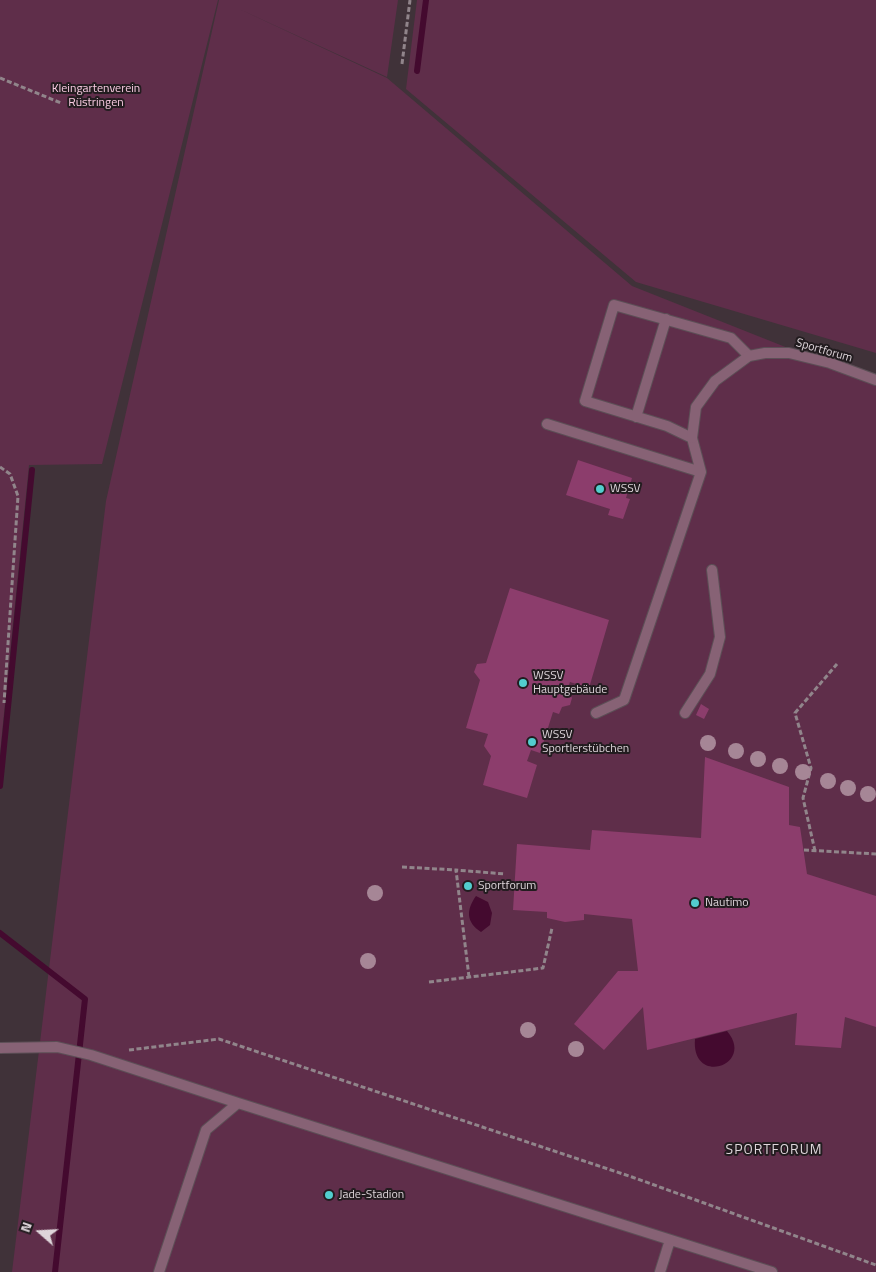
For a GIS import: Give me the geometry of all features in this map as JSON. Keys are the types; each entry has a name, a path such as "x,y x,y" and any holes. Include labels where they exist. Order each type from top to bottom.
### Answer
{"street":[{"path":"596,713 624,700 701,472 692,438 667,426 585,401 614,305 732,338 749,356"},
{"path":"636,417 666,319"},
{"name":"Sportforum","path":"692,438 696,407 715,381 749,356 766,353 789,353 830,364 876,380"},
{"path":"547,424 701,472"},
{"path":"684,713 710,674 720,637 712,570"},
{"path":"0,1048 57,1047 87,1054 772,1272"},
{"path":"159,1272 206,1130 238,1103"},
{"path":"660,1272 670,1240"}],"path":[{"path":"402,64 410,0"},
{"path":"0,78 61,102"},
{"path":"0,467 10,474 18,496 4,703"},
{"path":"814,851 803,798 811,768 795,713 837,664"},
{"path":"804,850 876,854"},
{"path":"402,867 504,874"},
{"path":"456,870 469,977"},
{"path":"429,982 543,968 552,928"},
{"path":"121,1051 219,1039 632,1177 876,1264"}],"green space":[{"name":"Kleingartenverein Rüstringen","path":"0,0 218,0 102,464 29,465 0,753"},
{"name":"Sportforum","path":"219,0 398,0 387,77 237,8 387,78 632,286 876,383 876,1272 12,1272 106,501"},
{"path":"417,0 876,0 876,353 636,282 406,89"}],"shaded area":[{"path":"476,896 488,902 492,913 490,925 481,932 472,924 469,916 470,906"},
{"path":"727,1031 734,1043 734,1053 729,1061 720,1066 711,1067 702,1063 696,1054 695,1039"}],"building":[{"path":"578,460 632,478 626,498 630,499 623,519 608,515 610,509 566,495"},
{"path":"510,588 609,620 589,688 570,682 567,690 572,698 570,705 562,707 559,714 553,712 540,753 531,750 527,761 537,765 527,798 483,785 491,756 484,746 488,734 466,728 480,680 474,672 477,664 486,663"},
{"path":"701,704 709,709 704,719 696,715"},
{"name":"Nautimo","path":"705,757 789,787 789,825 800,827 807,874 876,896 876,1027 845,1017 841,1048 795,1045 797,1013 647,1050 643,1007 604,1050 574,1024 618,971 638,971 632,919 584,914 584,920 565,922 547,918 547,912 513,910 517,844 590,850 592,830 701,838"}],"waterway":[{"path":"417,71 426,0"},
{"path":"0,786 32,470"},
{"path":"0,933 85,999 55,1272"}],"place":[{"name":"WSSV","path":"600,489"},
{"name":"WSSV Hauptgebäude","path":"523,683"},
{"name":"WSSV Sportlerstübchen","path":"532,742"},
{"name":"Sportforum","path":"468,886"},
{"name":"Nautimo","path":"695,903"},
{"name":"Jade-Stadion","path":"329,1195"}],"district":[{"name":"SPORTFORUM","path":"774,1151"}]}
